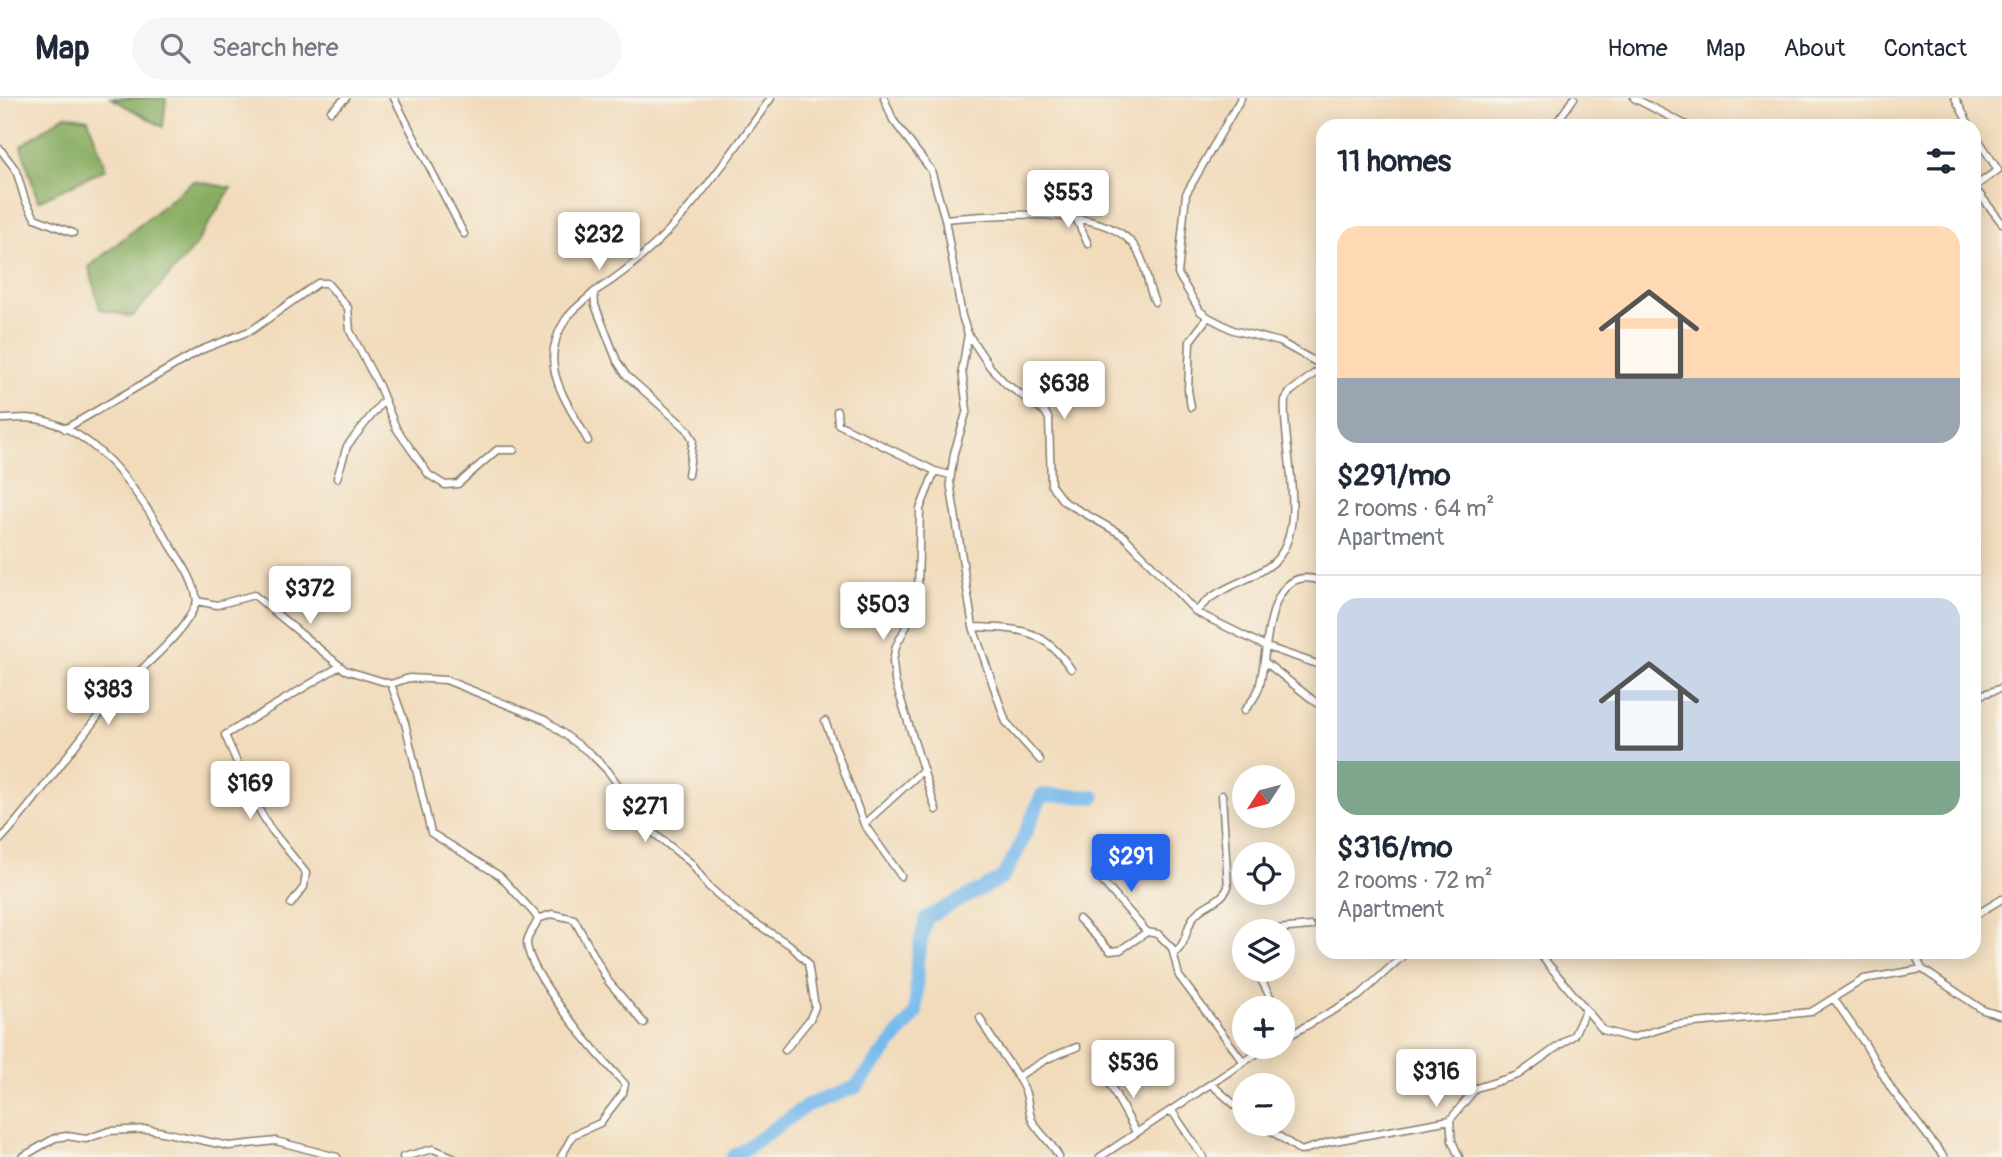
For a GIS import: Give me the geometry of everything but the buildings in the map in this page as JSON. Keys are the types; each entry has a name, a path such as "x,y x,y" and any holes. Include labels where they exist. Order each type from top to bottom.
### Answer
{"street":[{"path":"331,111 346,98"},
{"path":"394,98 464,234"},
{"path":"588,441 554,377 552,357 568,317 594,292 638,261 699,198 771,98"},
{"path":"884,98 893,120 931,170 945,219 962,316 968,334 990,367 1006,384 1045,412 1049,419 1049,472 1056,492 1070,507 1124,536 1196,612 1267,647 1316,664"},
{"path":"1241,98 1184,199 1178,274 1200,311 1208,317 1233,330 1280,342 1316,363"},
{"path":"1559,119 1574,98"},
{"path":"1634,98 1674,119"},
{"path":"1955,98 1966,119"},
{"path":"1981,142 2000,168 1981,182"},
{"path":"0,144 0,149 16,170 25,200 35,218 73,233"},
{"path":"1981,196 2002,223"},
{"path":"945,219 1038,215 1076,218 1112,229 1131,242 1148,272 1148,289 1155,302"},
{"path":"1076,218 1079,230 1088,244"},
{"path":"65,429 201,350 252,330 318,283 331,286 348,308 350,331 396,428 413,455 438,482 458,484 498,450 514,450"},
{"path":"594,292 595,305 617,361 626,375 687,429 693,448 688,475"},
{"path":"1191,407 1188,390 1190,341 1208,317"},
{"path":"968,334 962,370 967,410 950,475 973,626 1006,722 1040,760"},
{"path":"1196,612 1215,592 1270,565 1283,547 1291,527 1285,400 1290,392 1316,372"},
{"path":"337,478 347,446 384,400"},
{"path":"837,411 838,424 935,471 950,475"},
{"path":"0,419 27,418 65,429 111,462 129,481 189,575 197,601 186,620 121,690 59,771 0,840"},
{"path":"935,471 920,509 918,590 892,661 921,772 936,810"},
{"path":"1244,711 1258,691 1273,611 1284,587 1302,578 1316,581"},
{"path":"197,601 217,605 254,595 271,606 297,633 340,666 373,681 391,684 409,678 446,680 545,720 591,754 608,771 651,831 691,863 708,886 736,911 790,945 808,963 815,1007 810,1018 785,1049"},
{"path":"973,626 1038,634 1052,644 1071,668"},
{"path":"1265,662 1316,702"},
{"path":"291,904 304,887 306,873 270,828 254,801 225,735 340,666"},
{"path":"391,684 408,735 431,833 500,876 538,919"},
{"path":"1981,695 2002,688"},
{"path":"825,721 864,824 901,876"},
{"path":"864,824 921,772"},
{"path":"1175,953 1186,940 1190,922 1197,912 1220,899 1228,887 1222,795"},
{"path":"1095,873 1147,932 1158,934 1175,953 1177,968 1184,984 1243,1061"},
{"path":"1981,912 2002,900"},
{"path":"561,1157 573,1135 600,1123 625,1088 578,1033 531,957 528,939 538,919 552,914 574,919 608,981 643,1023"},
{"path":"1079,919 1110,951 1120,950 1147,932"},
{"path":"1295,927 1311,926"},
{"path":"1295,1032 1359,996 1399,959"},
{"path":"1544,959 1585,1011 1611,1035 1631,1038 1681,1024 1811,1012 1834,999 1848,986 1864,979 1922,969 1934,973 1948,988 1973,1004 2002,1016"},
{"path":"1919,959 1922,969"},
{"path":"1834,999 1866,1044 1892,1090 1944,1157"},
{"path":"1277,1136 1302,1154 1329,1142 1450,1120 1476,1088 1518,1075 1574,1035 1585,1011"},
{"path":"980,1018 991,1042 1017,1077 1029,1103 1032,1121 1051,1142 1059,1157"},
{"path":"1017,1077 1049,1058 1077,1047"},
{"path":"1100,1157 1212,1085 1246,1059"},
{"path":"1107,1079 1136,1132"},
{"path":"1212,1085 1232,1102"},
{"path":"1171,1111 1203,1157"},
{"path":"1450,1120 1452,1141 1459,1157"},
{"path":"22,1157 55,1138 86,1139 109,1130 148,1129 229,1146 276,1141 337,1157"},
{"path":"403,1157 433,1149 453,1157"}],"green space":[{"path":"111,98 166,98 163,127"},
{"path":"65,115 88,119 106,169 38,201 21,146"},
{"path":"193,181 231,188 193,249 132,317 100,309 89,267"}],"waterway":[{"path":"733,1157 808,1105 856,1087 916,1013 917,960 926,918 1002,878 1016,854 1042,795 1094,797"}]}
